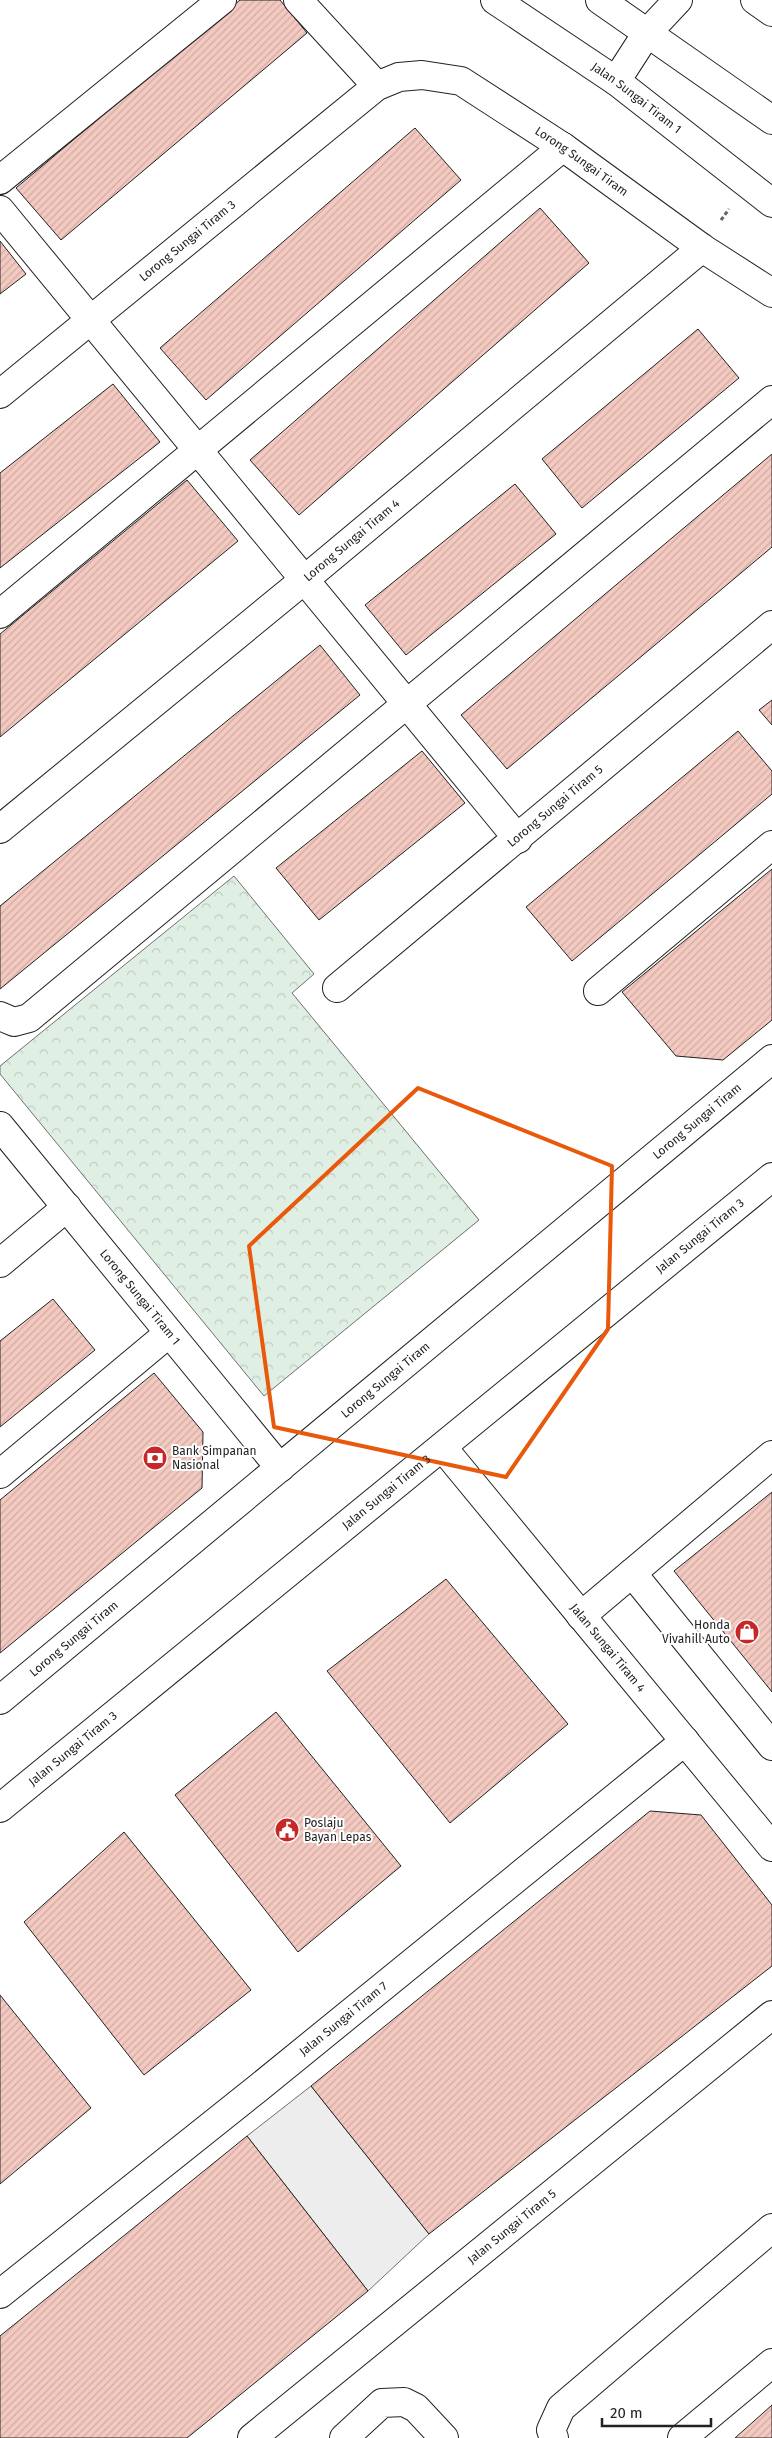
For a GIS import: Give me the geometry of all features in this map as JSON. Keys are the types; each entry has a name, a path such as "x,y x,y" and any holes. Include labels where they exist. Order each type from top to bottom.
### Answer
{"street":[{"path":"0,180 222,0"},
{"path":"298,0 376,86"},
{"name":"Jalan Sungai Tiram 1","path":"496,0 616,81 746,184 772,202"},
{"path":"600,0 772,120"},
{"path":"616,81 647,33 678,0"},
{"path":"755,0 772,12"},
{"name":"Lorong Sungai Tiram","path":"376,86 399,77 422,75 461,82 563,147 702,248 772,293"},
{"name":"Lorong Sungai Tiram 3","path":"0,394 376,86"},
{"path":"0,614 563,147"},
{"path":"0,210 518,839"},
{"name":"Lorong Sungai Tiram 4","path":"0,829 304,580 702,248"},
{"path":"0,1016 14,1022 29,1018 772,400"},
{"name":"Lorong Sungai Tiram 5","path":"338,988 772,625"},
{"path":"598,991 772,845"},
{"name":"Lorong Sungai Tiram","path":"0,1700 772,1059"},
{"name":"Lorong Sungai Tiram 1","path":"0,1126 280,1468"},
{"name":"Jalan Sungai Tiram 3","path":"0,1808 443,1448 772,1176"},
{"path":"0,1263 67,1207"},
{"path":"0,1474 169,1333"},
{"name":"Jalan Sungai Tiram 4","path":"443,1448 772,1847"},
{"path":"582,1616 772,1455"},
{"path":"632,1573 772,1746"},
{"name":"Jalan Sungai Tiram 7","path":"0,2294 258,2089 685,1741"},
{"name":"Jalan Sungai Tiram 5","path":"252,2438 772,2015"},
{"path":"554,2438 551,2430 561,2408 772,2228"},
{"path":"682,2438 772,2363"},
{"path":"344,2438 382,2403 404,2402 416,2408 444,2438"}],"path":[{"path":"702,248 746,184"}],"highlighted area":[{"path":"418,1088 612,1166 608,1329 506,1477 274,1427 249,1246"}],"green space":[{"path":"234,876 314,974 292,993 479,1220 264,1396 0,1074 0,1066"}],"shaded area":[{"path":"311,2086 429,2234 368,2291 247,2136"}],"building":[{"path":"240,0 280,0 307,33 61,240 16,188"},
{"path":"415,128 461,180 206,400 160,348"},
{"path":"540,208 589,263 299,515 250,460"},
{"path":"0,241 26,274 0,294"},
{"path":"698,329 739,378 582,508 542,459"},
{"path":"113,384 160,442 0,568 0,473"},
{"path":"772,454 772,547 507,769 461,715"},
{"path":"187,480 238,541 0,737 0,634"},
{"path":"515,484 556,534 406,655 365,605"},
{"path":"320,645 360,695 0,989 0,906"},
{"path":"772,700 772,725 759,710"},
{"path":"738,731 772,771 772,794 572,961 526,907"},
{"path":"422,751 465,803 319,920 276,868"},
{"path":"772,869 772,1020 723,1060 676,1056 622,992"},
{"path":"53,1299 95,1350 0,1427 0,1341"},
{"path":"154,1373 203,1432 202,1488 0,1653 0,1500"},
{"name":"Honda Vivahill Auto","path":"772,1492 772,1692 674,1571"},
{"path":"446,1579 568,1724 450,1823 327,1671"},
{"name":"Poslaju Bayan Lepas","path":"276,1712 401,1866 298,1952 175,1795"},
{"path":"650,1811 701,1815 772,1905 772,1966 429,2234 311,2086"},
{"path":"124,1832 251,1990 144,2075 24,1922"},
{"path":"0,1995 91,2108 0,2184"},
{"path":"247,2136 368,2291 187,2438 0,2438 0,2336"},
{"path":"772,2405 772,2438 735,2438"}],"place":[{"name":"Bank Simpanan Nasional","path":"155,1458"},
{"name":"Honda Vivahill Auto","path":"747,1632"},
{"name":"Poslaju Bayan Lepas","path":"287,1830"}]}
